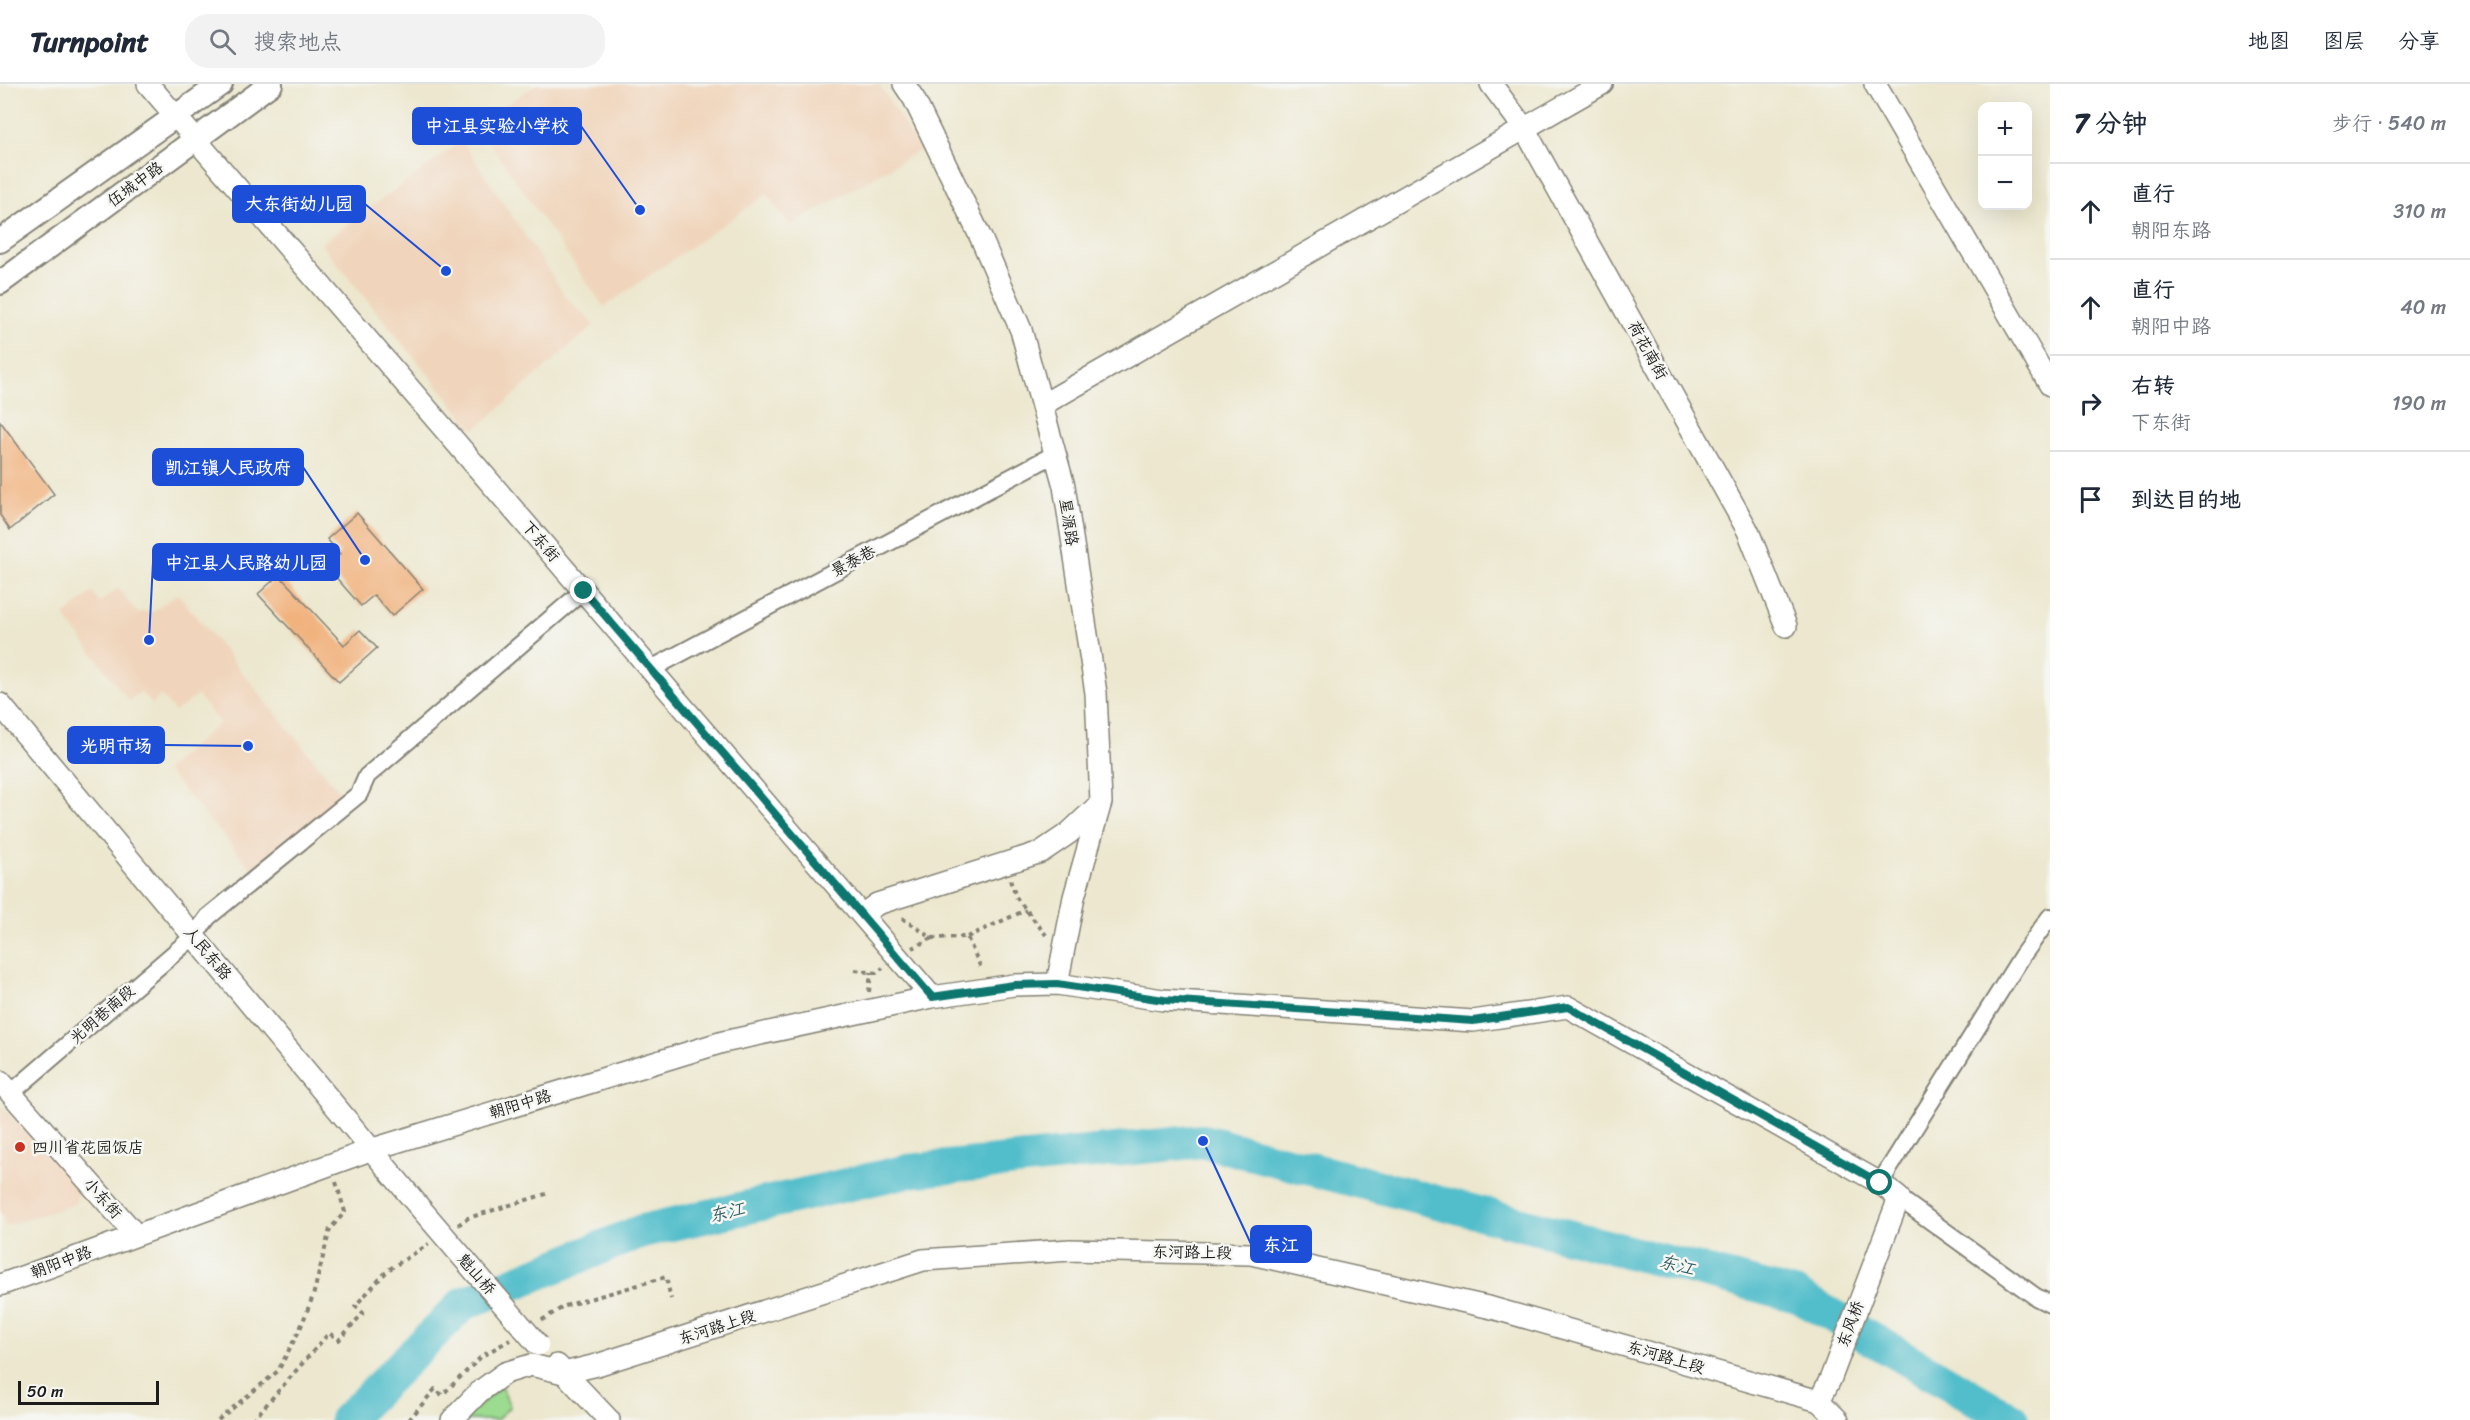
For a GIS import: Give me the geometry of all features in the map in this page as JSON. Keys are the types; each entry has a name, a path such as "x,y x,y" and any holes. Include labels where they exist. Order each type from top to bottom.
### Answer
{"main road":[{"name":"伍城中路","path":"0,241 221,84"},
{"name":"伍城中路","path":"0,284 271,84"}],"street":[{"name":"下东街","path":"148,84 932,997"},
{"name":"星源路","path":"904,84 914,99 976,227 1021,330 1064,486 1096,693 1101,802 1074,897 1057,984"},
{"name":"荷花南街","path":"1491,84 1524,128 1748,531 1786,626"},
{"path":"1042,405 1602,84"},
{"path":"1875,84 2050,385"},
{"name":"景泰巷","path":"651,669 1055,454"},
{"name":"光明巷南段","path":"5,1087 194,936 208,917 359,794 367,776 584,591"},
{"name":"人民东路","path":"0,704 416,1203"},
{"path":"862,915 877,904 1041,852 1069,832 1101,802"},
{"path":"1880,1183 2022,956 2050,917"},
{"name":"朝阳中路","path":"0,1285 373,1149 723,1042 932,997 1014,985 1057,984 1164,1000 1473,1021 1568,1007 1880,1183 1899,1198"},
{"name":"小东街","path":"5,1087 135,1234"},
{"path":"1899,1198 2036,1297 2050,1304"},
{"name":"东风桥","path":"1819,1401 1830,1380 1870,1269 1899,1198"},
{"name":"魁山桥","path":"416,1203 538,1345 609,1420"},
{"name":"东河路上段","path":"564,1373 597,1365 923,1260 1070,1250 1239,1253 1492,1308 1819,1401"},
{"path":"452,1420 479,1392 505,1373 531,1365 564,1373"},
{"path":"1819,1401 1838,1420"}],"path":[{"path":"1010,879 1016,897 1046,935"},
{"path":"910,950 932,938 967,937 1026,910"},
{"path":"902,918 932,938"},
{"path":"967,937 980,962 984,977"},
{"path":"855,970 876,972 886,966"},
{"path":"869,992 871,972"},
{"path":"218,1420 278,1371 300,1329 313,1296 330,1229 345,1212 331,1164"},
{"path":"448,1231 468,1218 546,1194"},
{"path":"253,1420 329,1333 339,1340 351,1327 363,1313 355,1305 388,1270 438,1238"}],"shaded area":[{"path":"537,84 879,84 920,150 790,226 767,194 604,307 477,125"},
{"path":"462,141 566,297 594,325 474,430 321,244"},
{"path":"118,588 138,614 144,611 151,613 178,594 344,797 253,870 166,770 220,723 198,696 208,687 175,712 161,695 152,704 140,692 129,701 64,616 92,592 100,602"},
{"name":"四川省花园饭店","path":"0,1104 79,1189 75,1204 6,1226 3,1213 0,1214"}],"green space":[{"path":"501,1386 510,1406 497,1420 464,1420"}],"building":[{"path":"0,421 54,494 10,530 0,515"},
{"path":"357,513 423,589 392,616 374,595 361,606 326,566 340,554 327,539"},
{"path":"279,575 344,645 360,630 377,648 339,682 258,594"}],"waterway":[{"name":"东江","path":"346,1420 463,1304 642,1231 908,1171 1203,1141 1798,1296 2012,1420"}],"place":[{"name":"中江县实验小学校","path":"640,210"},
{"name":"大东街幼儿园","path":"446,271"},
{"name":"凯江镇人民政府","path":"365,560"},
{"name":"中江县人民路幼儿园","path":"149,640"},
{"name":"光明市场","path":"248,746"},
{"name":"东江","path":"1203,1141"},
{"name":"四川省花园饭店","path":"20,1147"}],"route":[{"path":"584,591 932,997 1014,985 1057,984 1164,1000 1473,1021 1568,1007 1880,1183"}]}
